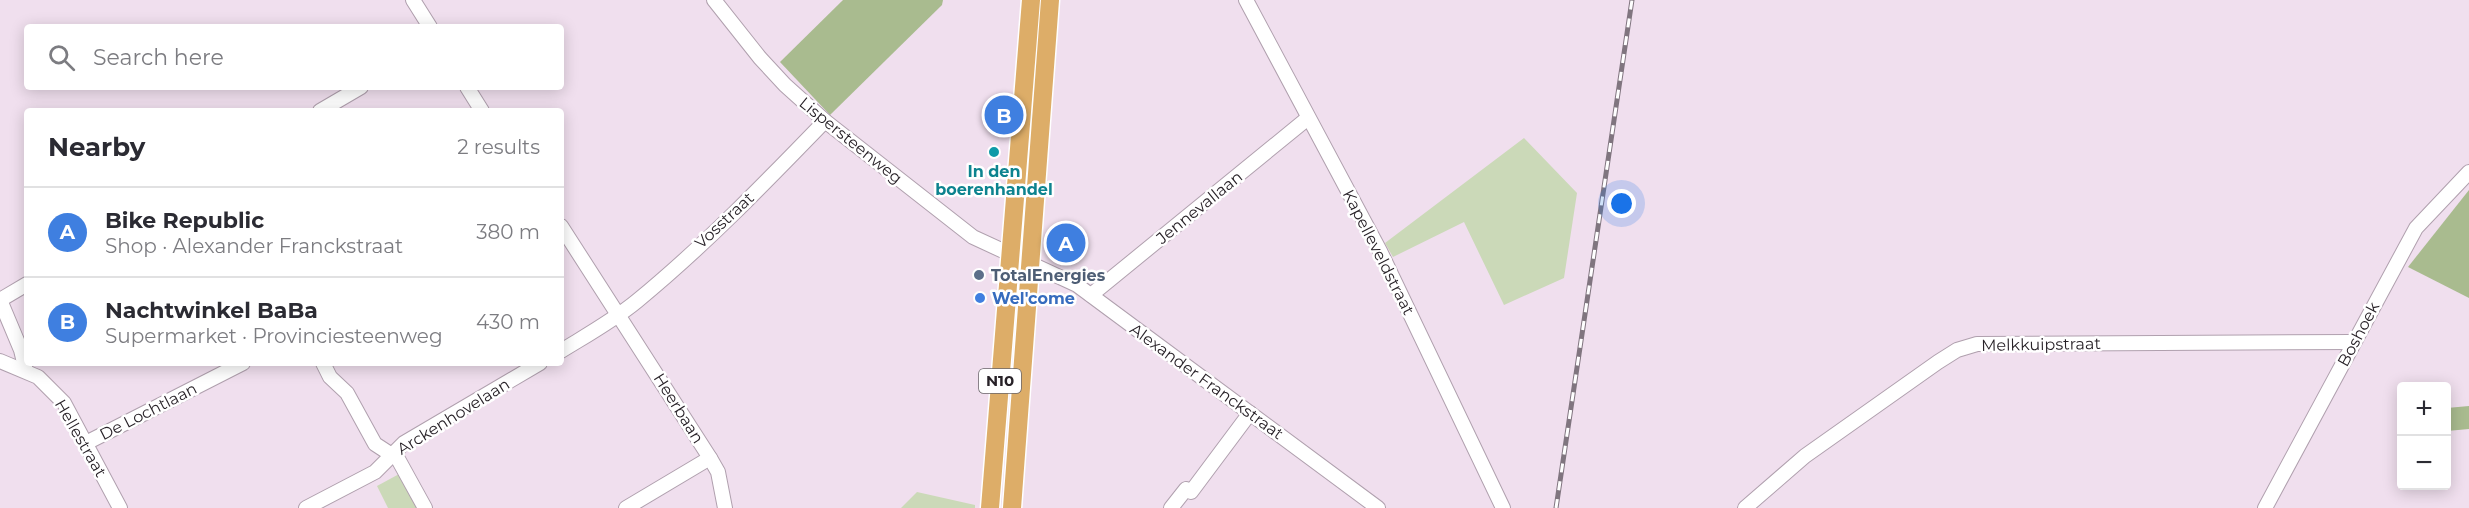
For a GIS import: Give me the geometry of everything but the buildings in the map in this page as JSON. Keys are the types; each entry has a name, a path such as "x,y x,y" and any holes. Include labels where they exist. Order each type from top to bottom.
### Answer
{"main road":[{"name":"N10","path":"990,508 1030,0"},
{"name":"N10","path":"1012,508 1050,0"}],"street":[{"path":"413,0 428,24"},
{"name":"Lispersteenweg","path":"714,0 760,58 825,121 973,237 1030,264"},
{"name":"Kapelleveldstraat","path":"1246,0 1380,251 1503,508"},
{"path":"329,108 356,90"},
{"path":"469,90 480,108"},
{"name":"Jennevallaan","path":"1090,295 1308,118"},
{"name":"Vosstraat","path":"619,314 637,301 723,222 825,121"},
{"name":"Boshoek","path":"2265,508 2416,228 2469,172"},
{"name":"Heerbaan","path":"564,231 710,458 718,472 724,508"},
{"name":"Alexander Franckstraat","path":"1030,264 1062,278 1090,295 1373,507"},
{"path":"24,286 0,300 24,363"},
{"path":"564,349 619,314"},
{"name":"Melkkuipstraat","path":"1745,508 1805,456 1919,375 1957,351 1977,344 2354,342"},
{"name":"Hellestraat","path":"0,361 38,377 64,403 120,508"},
{"path":"25,366 26,371"},
{"name":"De Lochtlaan","path":"86,443 237,366"},
{"path":"324,366 330,377 347,393 375,444 399,459 425,508"},
{"name":"Arckenhovelaan","path":"306,508 375,472 404,443 535,366"},
{"path":"1171,508 1186,489 1191,492 1250,413"},
{"path":"626,508 710,458"}],"green space":[{"path":"843,0 943,0 942,5 830,115 780,62"},
{"path":"1524,138 1577,193 1564,278 1504,305 1464,222 1393,257 1385,243"},
{"path":"2469,190 2469,298 2408,267"},
{"path":"2469,406 2469,429 2451,431 2451,408"},
{"path":"401,473 420,508 388,508 377,486"},
{"path":"917,492 975,505 975,508 901,508"}],"railway":[{"path":"1556,508 1632,0"}],"place":[{"name":"Nachtwinkel BaBa","path":"1004,115"},
{"name":"In den boerenhandel","path":"994,152"},
{"name":"Bike Republic","path":"1066,243"},
{"name":"TotalEnergies","path":"979,275"},
{"name":"Wel'come","path":"980,298"}]}
